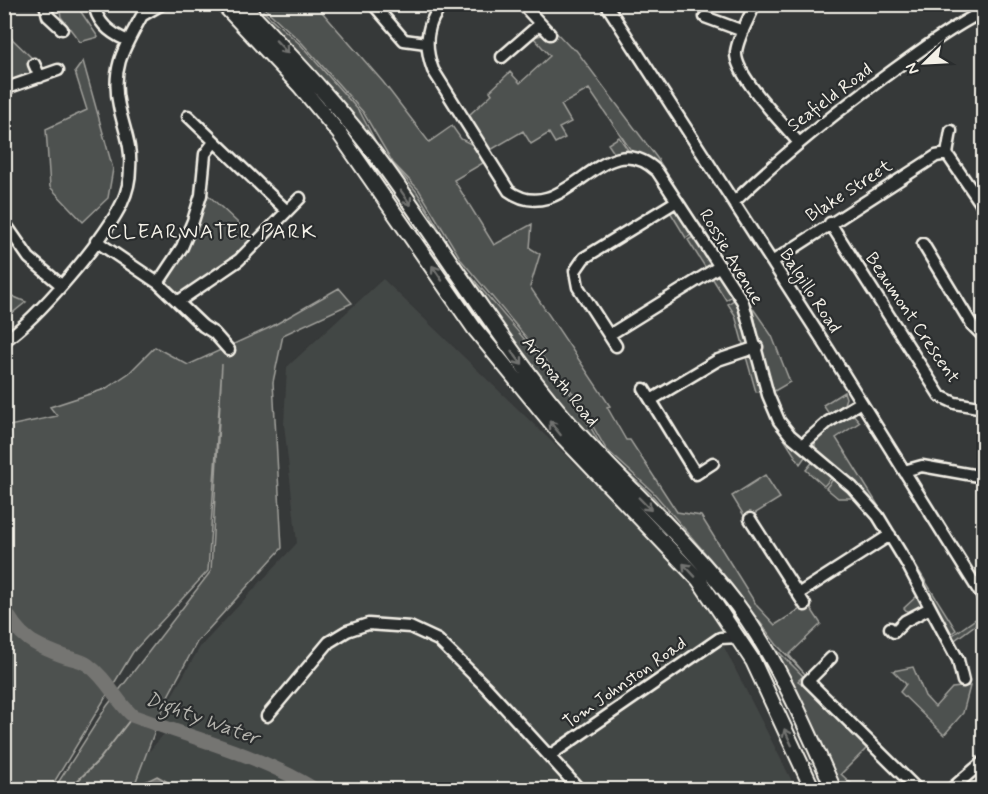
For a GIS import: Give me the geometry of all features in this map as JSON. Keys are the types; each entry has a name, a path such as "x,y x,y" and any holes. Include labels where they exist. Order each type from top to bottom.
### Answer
{"main road":[{"name":"Arbroath Road","path":"223,4 300,86 339,133 474,328 562,437 699,580 739,637 813,789"},
{"name":"Arbroath Road","path":"242,4 307,73 385,168 541,390 591,448 710,572 738,607 761,642 801,717 834,789"}],"street":[{"path":"45,4 48,16 62,29"},
{"path":"94,4 96,13 106,28 126,40"},
{"path":"4,341 29,321 61,285 119,209 129,180 130,148 116,87 119,60 126,40 148,4"},
{"path":"143,15 162,4"},
{"path":"374,4 404,40 426,43 432,20 443,4"},
{"path":"522,4 549,34"},
{"path":"755,4 736,53 741,71 798,142"},
{"path":"970,4 980,13 984,26"},
{"name":"Balgillo Road","path":"611,7 982,593"},
{"name":"Seafield Road","path":"734,202 798,142 912,57 980,13"},
{"path":"705,17 743,31"},
{"path":"502,57 540,24"},
{"name":"Rossie Avenue","path":"426,43 433,70 501,182 518,198 540,201 609,161 627,156 651,165 743,303 773,408 790,435 852,487 878,516 958,660 963,681"},
{"path":"34,64 40,77"},
{"path":"4,89 58,70"},
{"path":"188,116 287,212"},
{"path":"951,131 947,154 984,208"},
{"path":"158,283 182,247 191,227 201,195 205,154 214,142"},
{"name":"Blake Street","path":"772,262 925,161 947,154"},
{"path":"179,301 235,264 300,198"},
{"path":"616,346 578,287 575,270 578,264 677,201"},
{"path":"4,222 29,258 61,285"},
{"name":"Beaumont Crescent","path":"830,223 940,396 955,403 984,408"},
{"path":"96,241 158,283 203,326 214,333 229,350"},
{"path":"923,244 972,325 984,337"},
{"path":"609,335 720,266"},
{"path":"651,400 710,363 757,347"},
{"path":"644,389 696,474 713,463"},
{"path":"802,445 828,422 861,402"},
{"path":"904,471 922,466 984,477"},
{"path":"750,519 761,528 805,605"},
{"path":"798,594 890,535"},
{"path":"890,628 894,632 905,621 930,608"},
{"path":"727,619 720,638 739,637"},
{"path":"267,716 329,642 368,624 410,627 438,640 580,789"},
{"name":"Tom Johnston Road","path":"549,756 720,638"},
{"path":"831,658 808,681 918,789"},
{"path":"950,789 984,761"}],"shaded area":[{"path":"59,5 80,5 79,9 98,37 80,42 61,17"},
{"path":"261,5 316,5 383,82 429,142 452,126 461,139 473,145 483,163 454,180 494,245 532,224 530,248 540,254 530,287 610,406 607,407 626,440 630,440 677,512 701,516 757,606 775,625 808,604 821,624 789,655 805,674 777,645 729,581 653,492 606,449 576,397 462,261 419,190 393,163 363,112 302,43"},
{"path":"526,5 530,5 570,47 576,50 657,158 725,263 722,265 658,168 645,157 632,152 589,89 561,105 571,122 559,128 565,138 555,143 549,133 531,144 523,131 489,151 468,116 492,94 490,91 510,72 520,83 550,56 533,37 542,35 546,38 552,32"},
{"path":"263,11 301,45 360,112 379,148 417,192 459,262 574,398 604,451 651,494 715,568 774,647 803,676 798,681 868,747 841,774 857,789 841,789 764,639 544,388 377,152 259,15"},
{"path":"4,31 35,61 31,74 4,85"},
{"path":"83,61 113,169 108,198 83,222 50,187 46,129 87,110 75,72"},
{"path":"619,137 628,150 614,153 608,144"},
{"path":"205,192 254,238 224,267 180,296 163,282"},
{"path":"669,210 679,211 694,233 686,238"},
{"path":"696,235 712,260 707,270 688,240"},
{"path":"711,276 723,277 734,295 726,300"},
{"path":"383,279 659,545 688,576 726,630 723,645 796,789 116,790 164,734 168,702 200,647 297,543 284,424 287,367"},
{"path":"339,288 352,303 283,335 273,382 282,548 197,642 168,696 136,781 136,789 54,789 107,706 211,571 222,364 208,571 133,652 50,789 5,789 4,427 57,416 50,407 105,389 129,373 155,347 188,365 271,327"},
{"path":"5,293 26,302 5,319"},
{"path":"737,298 752,340 744,348 735,315 728,304"},
{"path":"752,307 772,336 790,382 771,393"},
{"path":"745,353 753,355 764,391 756,392"},
{"path":"844,392 846,398 844,404 829,414 823,405"},
{"path":"852,413 860,422 836,438 956,630 949,635 886,523 815,449 815,441 834,424"},
{"path":"772,420 775,420 807,454 800,464"},
{"path":"815,459 833,476 824,486 806,470"},
{"path":"765,475 780,498 746,519 732,496"},
{"path":"835,477 858,498 838,498 826,488"},
{"path":"917,596 924,607 909,614 904,608"},
{"path":"983,614 983,619 952,642 950,637"},
{"path":"913,667 925,696 935,707 952,688 970,686 963,713 944,735 900,692 906,684 893,671"},
{"path":"157,776 180,789 144,789 145,782"}],"waterway":[{"name":"Dighty Water","path":"4,607 15,626 29,640 55,653 83,662 95,670 133,716 250,757 316,790"},
{"path":"68,790 99,760 133,716"}],"district":[{"name":"CLEARWATER PARK","path":"212,232"}]}
